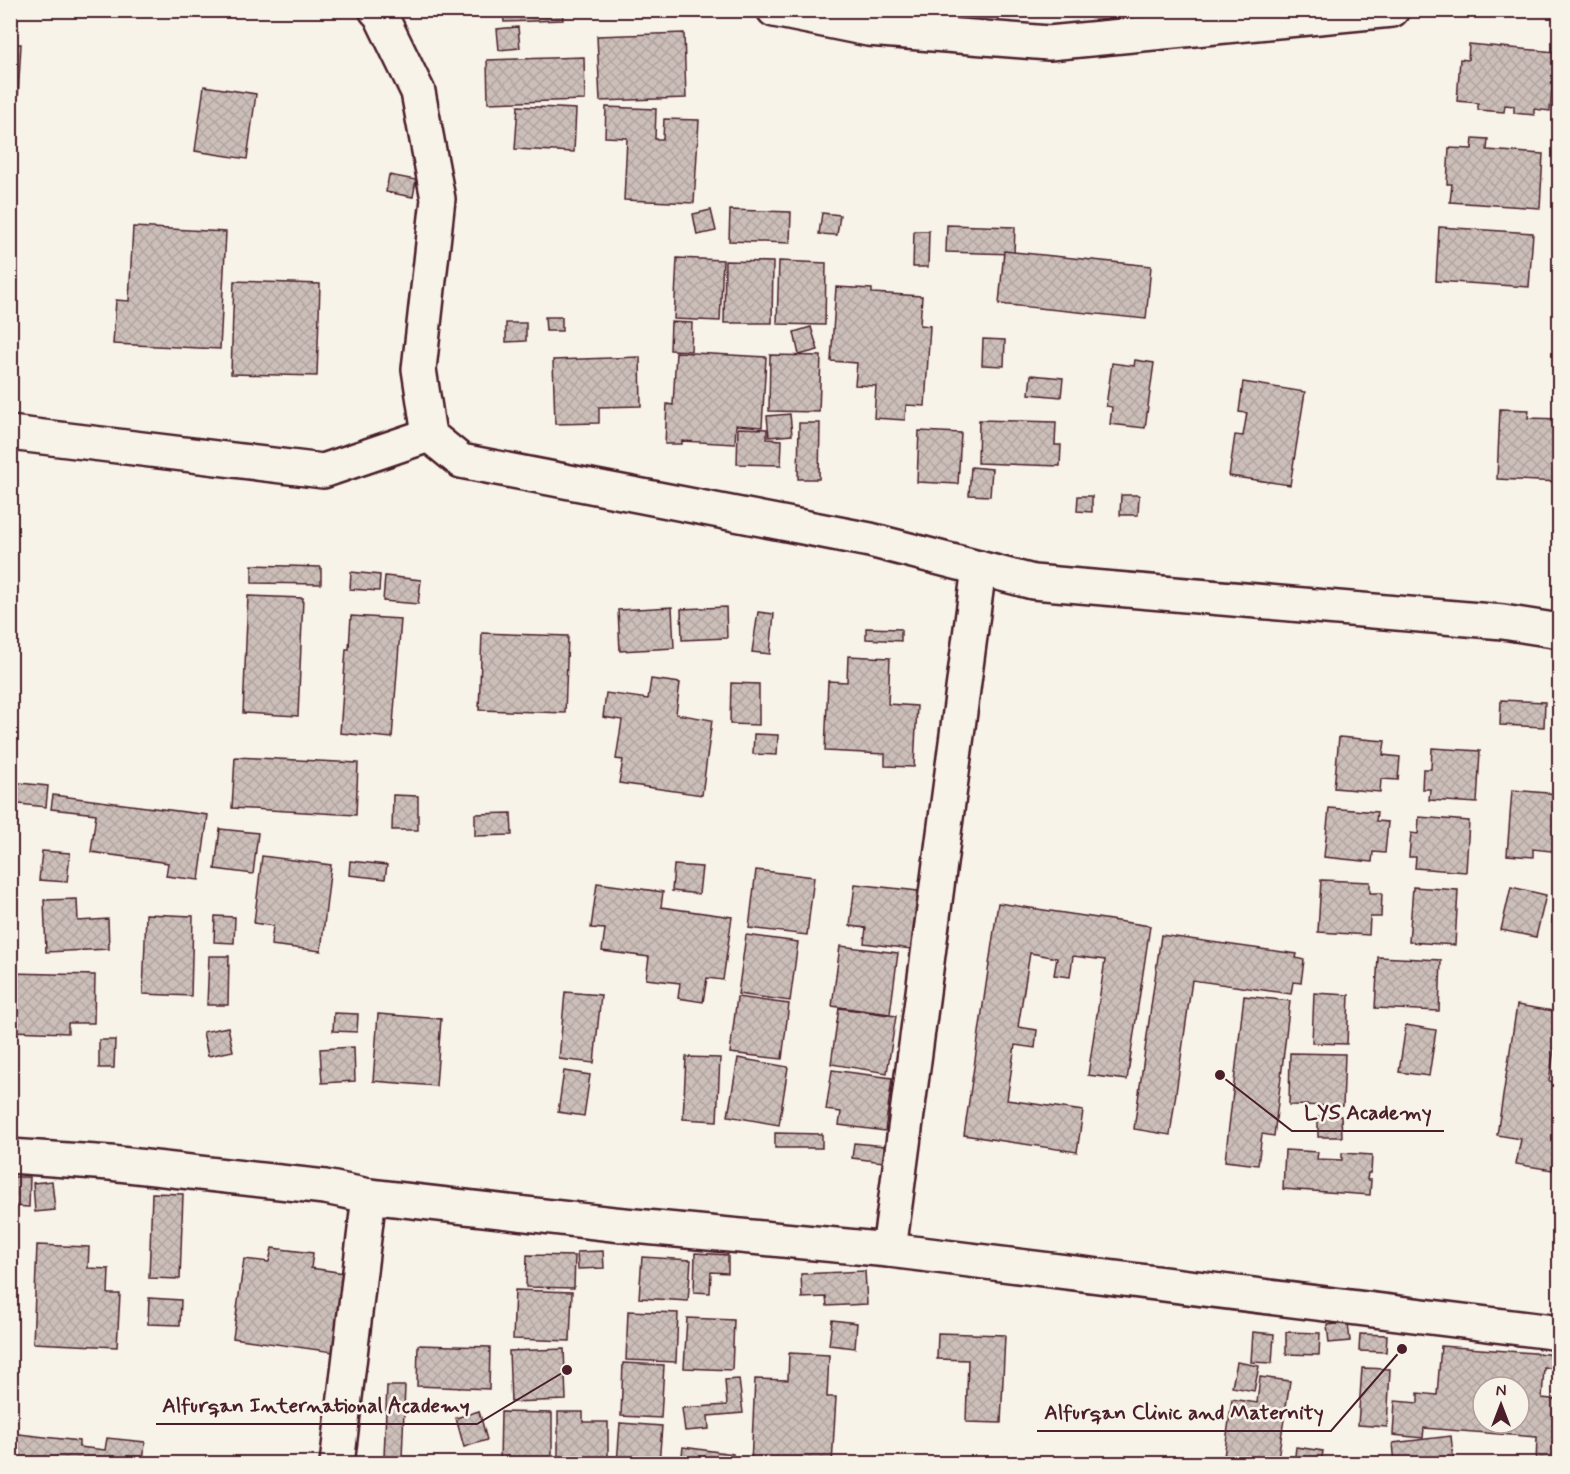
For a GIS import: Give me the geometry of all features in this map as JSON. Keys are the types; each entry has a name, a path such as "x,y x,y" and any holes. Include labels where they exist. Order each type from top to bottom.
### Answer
{"street":[{"path":"376,10 418,92 438,199 419,369 429,435 461,461 870,540 1033,582 1503,622 1560,632"},
{"path":"774,10 868,29 1049,43 1392,10"},
{"path":"10,433 323,471 429,435"},
{"path":"890,1251 980,568"},
{"path":"10,1156 110,1163 325,1187 369,1196 636,1226 890,1251 1560,1333"},
{"path":"338,1464 369,1196"}],"building":[{"path":"503,10 562,10 563,20 504,22"},
{"path":"518,27 520,48 499,50 497,29"},
{"path":"684,33 686,98 600,101 597,36"},
{"path":"10,44 21,44 17,117 10,117"},
{"path":"1469,44 1555,52 1550,111 1534,109 1534,115 1514,113 1514,106 1505,105 1504,112 1478,110 1478,103 1457,101 1460,59 1468,60"},
{"path":"584,57 585,100 488,103 487,60"},
{"path":"204,86 256,94 247,159 195,151"},
{"path":"518,106 576,109 574,152 515,149"},
{"path":"606,107 656,109 655,139 663,139 664,119 699,120 694,203 624,200 627,138 605,137"},
{"path":"1473,138 1488,139 1487,150 1543,154 1540,208 1450,202 1452,184 1447,184 1449,148 1472,149"},
{"path":"389,175 416,180 413,197 386,192"},
{"path":"711,210 716,231 697,235 693,214"},
{"path":"730,210 791,212 790,243 729,241"},
{"path":"822,213 840,215 837,235 819,234"},
{"path":"947,225 1015,227 1014,254 946,252"},
{"path":"133,227 226,232 220,349 113,344 116,300 129,301"},
{"path":"1439,227 1533,233 1529,287 1436,281"},
{"path":"914,231 929,231 928,267 913,267"},
{"path":"1004,251 1151,266 1146,319 999,304"},
{"path":"677,258 723,260 720,321 674,319"},
{"path":"725,261 773,262 772,323 724,323"},
{"path":"779,261 826,263 825,325 777,324"},
{"path":"234,281 320,284 317,376 231,374"},
{"path":"836,287 872,289 872,293 922,296 920,325 930,326 925,406 906,405 905,420 874,418 876,386 855,385 857,363 831,361"},
{"path":"545,317 562,317 562,331 546,331"},
{"path":"671,322 692,323 691,351 670,350"},
{"path":"506,323 526,323 526,341 506,342"},
{"path":"811,327 818,350 799,355 794,332"},
{"path":"983,339 1005,340 1004,366 982,365"},
{"path":"676,352 766,357 762,427 736,425 735,444 682,441 682,444 665,444 667,404 673,405"},
{"path":"770,355 821,356 819,412 769,411"},
{"path":"640,357 641,406 599,407 599,423 555,424 553,360"},
{"path":"1135,360 1154,363 1145,428 1110,424 1112,407 1106,406 1112,363 1134,366"},
{"path":"1031,375 1063,378 1061,397 1029,394"},
{"path":"1243,382 1305,392 1290,485 1229,476 1235,435 1243,436 1247,413 1239,412"},
{"path":"1500,409 1529,410 1528,418 1560,419 1560,482 1497,479"},
{"path":"790,414 792,435 769,437 767,416"},
{"path":"979,420 1056,422 1055,445 1061,445 1060,466 978,463"},
{"path":"799,423 820,423 819,479 798,479"},
{"path":"738,428 767,429 767,439 782,440 781,465 737,464"},
{"path":"919,431 961,433 958,484 917,482"},
{"path":"971,467 992,469 990,496 969,495"},
{"path":"1121,495 1139,495 1138,515 1120,515"},
{"path":"1078,496 1092,496 1092,512 1077,511"},
{"path":"252,565 321,567 321,584 252,583"},
{"path":"351,572 380,575 379,591 350,589"},
{"path":"385,576 421,580 418,604 383,601"},
{"path":"248,596 303,598 298,716 243,713"},
{"path":"672,607 674,648 620,651 618,610"},
{"path":"726,607 727,638 682,640 681,609"},
{"path":"758,612 774,614 770,654 752,652"},
{"path":"351,616 401,619 392,738 340,733 346,649 349,649"},
{"path":"866,628 901,629 901,641 866,639"},
{"path":"482,633 568,636 565,713 479,710"},
{"path":"848,656 890,658 888,704 917,706 914,767 885,766 885,754 825,751 828,681 847,682"},
{"path":"651,679 680,683 676,714 712,720 702,795 619,783 623,760 616,759 622,720 603,717 606,693 648,699"},
{"path":"731,683 759,684 759,725 730,724"},
{"path":"1501,700 1545,702 1544,727 1500,725"},
{"path":"754,734 778,735 777,755 753,754"},
{"path":"1339,737 1385,741 1383,755 1400,757 1398,780 1381,779 1380,792 1334,788"},
{"path":"1432,748 1480,751 1477,803 1429,800 1430,789 1422,789 1423,769 1431,769"},
{"path":"235,757 358,763 356,815 232,808"},
{"path":"10,782 48,786 46,807 10,803"},
{"path":"1512,790 1560,794 1560,852 1533,849 1533,857 1507,855"},
{"path":"53,795 208,815 199,880 166,876 168,863 91,852 96,814 51,809"},
{"path":"393,795 418,796 418,830 392,830"},
{"path":"1329,808 1377,812 1376,821 1388,822 1385,853 1373,852 1372,862 1324,857"},
{"path":"511,813 512,835 475,836 475,814"},
{"path":"1419,817 1469,821 1466,872 1415,868 1416,857 1409,857 1411,833 1418,834"},
{"path":"220,829 258,833 253,874 215,869"},
{"path":"42,851 70,853 67,882 39,880"},
{"path":"262,856 331,865 321,951 271,945 273,926 254,923"},
{"path":"350,861 387,865 385,879 349,875"},
{"path":"674,865 702,867 699,894 672,891"},
{"path":"756,870 814,877 807,935 749,928"},
{"path":"1321,880 1370,882 1370,893 1382,893 1381,917 1370,917 1369,935 1318,932"},
{"path":"597,883 663,892 661,907 732,917 723,980 707,978 703,1002 678,998 680,983 646,979 649,957 602,951 605,929 591,928"},
{"path":"855,884 918,891 911,949 864,943 866,928 850,926"},
{"path":"1413,887 1458,890 1455,945 1409,942"},
{"path":"1511,887 1546,895 1536,937 1501,930"},
{"path":"1555,896 1560,896 1560,924 1552,923"},
{"path":"77,899 78,921 108,919 109,949 46,952 44,900"},
{"path":"998,903 1150,926 1127,1080 1088,1075 1105,960 1073,956 1070,977 1054,975 1057,958 1030,953 1018,1027 1037,1030 1035,1048 1015,1045 1007,1100 1083,1111 1077,1152 964,1135"},
{"path":"146,914 193,916 191,996 143,994"},
{"path":"215,916 235,917 234,943 214,942"},
{"path":"746,935 798,942 790,1001 738,994"},
{"path":"1161,935 1297,954 1296,958 1304,960 1301,983 1293,982 1291,994 1192,980 1170,1135 1134,1129"},
{"path":"840,946 898,953 890,1014 832,1006"},
{"path":"209,956 229,956 228,1005 207,1005"},
{"path":"1378,957 1441,960 1439,1011 1375,1008"},
{"path":"10,973 95,975 94,1023 68,1023 68,1033 10,1031"},
{"path":"565,992 601,995 594,1063 559,1059"},
{"path":"1314,993 1349,995 1347,1044 1312,1043"},
{"path":"1244,996 1290,1001 1274,1136 1262,1134 1258,1165 1225,1161"},
{"path":"737,997 789,1004 782,1059 730,1053"},
{"path":"1517,1005 1560,1012 1549,1081 1560,1083 1560,1149 1555,1148 1552,1170 1516,1164 1521,1139 1497,1135"},
{"path":"839,1008 896,1016 887,1073 831,1064"},
{"path":"334,1013 358,1014 357,1032 333,1031"},
{"path":"378,1014 441,1019 436,1086 373,1081"},
{"path":"1406,1025 1436,1030 1429,1076 1399,1072"},
{"path":"228,1027 233,1051 208,1056 203,1032"},
{"path":"99,1040 115,1040 114,1068 99,1068"},
{"path":"354,1047 355,1081 322,1083 320,1049"},
{"path":"1290,1053 1345,1054 1343,1106 1289,1105"},
{"path":"686,1057 720,1058 717,1121 683,1119"},
{"path":"738,1058 788,1067 779,1125 728,1116"},
{"path":"832,1070 892,1078 885,1131 839,1125 841,1112 826,1110"},
{"path":"564,1071 590,1075 584,1116 558,1112"},
{"path":"1341,1116 1342,1137 1318,1137 1318,1117"},
{"path":"775,1133 822,1134 822,1148 775,1148"},
{"path":"854,1143 885,1146 883,1162 852,1158"},
{"path":"1285,1150 1318,1152 1317,1159 1342,1160 1342,1153 1372,1155 1371,1173 1368,1173 1367,1180 1371,1180 1370,1195 1283,1189"},
{"path":"10,1177 30,1177 29,1207 10,1206"},
{"path":"52,1181 55,1210 35,1212 33,1183"},
{"path":"152,1193 183,1194 180,1279 149,1278"},
{"path":"37,1245 89,1247 88,1268 109,1269 108,1294 120,1294 117,1347 33,1343"},
{"path":"272,1248 313,1253 311,1268 344,1273 333,1352 233,1338 244,1259 269,1262"},
{"path":"603,1251 604,1268 578,1269 577,1252"},
{"path":"695,1253 728,1255 728,1273 711,1272 710,1293 694,1292"},
{"path":"527,1255 575,1256 574,1288 526,1287"},
{"path":"642,1257 691,1260 688,1301 639,1298"},
{"path":"865,1271 867,1304 827,1306 826,1297 802,1298 801,1274"},
{"path":"515,1290 572,1292 570,1341 513,1339"},
{"path":"149,1298 181,1300 180,1325 148,1324"},
{"path":"628,1311 678,1313 676,1362 626,1360"},
{"path":"687,1318 734,1320 732,1370 684,1368"},
{"path":"832,1320 857,1323 855,1348 829,1345"},
{"path":"1348,1323 1350,1341 1329,1343 1327,1325"},
{"path":"1253,1332 1274,1334 1272,1363 1251,1362"},
{"path":"1286,1332 1320,1333 1319,1355 1286,1354"},
{"path":"938,1333 1005,1335 1001,1423 966,1422 968,1360 937,1359"},
{"path":"1360,1334 1387,1335 1386,1352 1359,1351"},
{"path":"418,1345 490,1347 489,1389 417,1386"},
{"path":"1441,1346 1560,1355 1560,1369 1544,1368 1542,1398 1560,1400 1560,1464 1536,1464 1537,1437 1512,1435 1531,1435 1531,1375 1471,1375 1471,1432 1424,1428 1423,1438 1393,1435 1395,1401 1418,1403 1418,1393 1437,1395"},
{"path":"564,1349 566,1400 511,1402 509,1351"},
{"path":"789,1353 829,1355 827,1397 836,1397 832,1464 751,1464 755,1379 788,1380"},
{"path":"1237,1362 1259,1366 1254,1391 1232,1387"},
{"path":"623,1363 664,1365 661,1418 621,1416"},
{"path":"1362,1368 1390,1369 1387,1427 1358,1425"},
{"path":"1260,1377 1290,1381 1277,1464 1223,1464 1232,1399 1257,1403"},
{"path":"739,1379 743,1413 708,1416 709,1429 685,1431 682,1408 727,1405 725,1380"},
{"path":"387,1386 405,1386 402,1458 384,1457"},
{"path":"479,1411 487,1440 464,1447 456,1418"},
{"path":"501,1412 552,1413 552,1463 500,1462"},
{"path":"558,1412 583,1412 583,1422 608,1422 608,1464 558,1464"},
{"path":"620,1423 662,1426 659,1464 617,1464"},
{"path":"10,1433 79,1441 79,1447 105,1450 107,1438 145,1442 143,1464 10,1464"},
{"path":"1451,1436 1454,1464 1395,1464 1393,1443"},
{"path":"683,1447 733,1454 731,1464 681,1464"},
{"path":"1296,1447 1323,1451 1321,1464 1294,1464"}],"place":[{"name":"LYS Academy","path":"1220,1075"},
{"name":"Alfurqan Clinic and Maternity","path":"1402,1349"},
{"name":"Alfurqan International Academy","path":"567,1370"}]}
